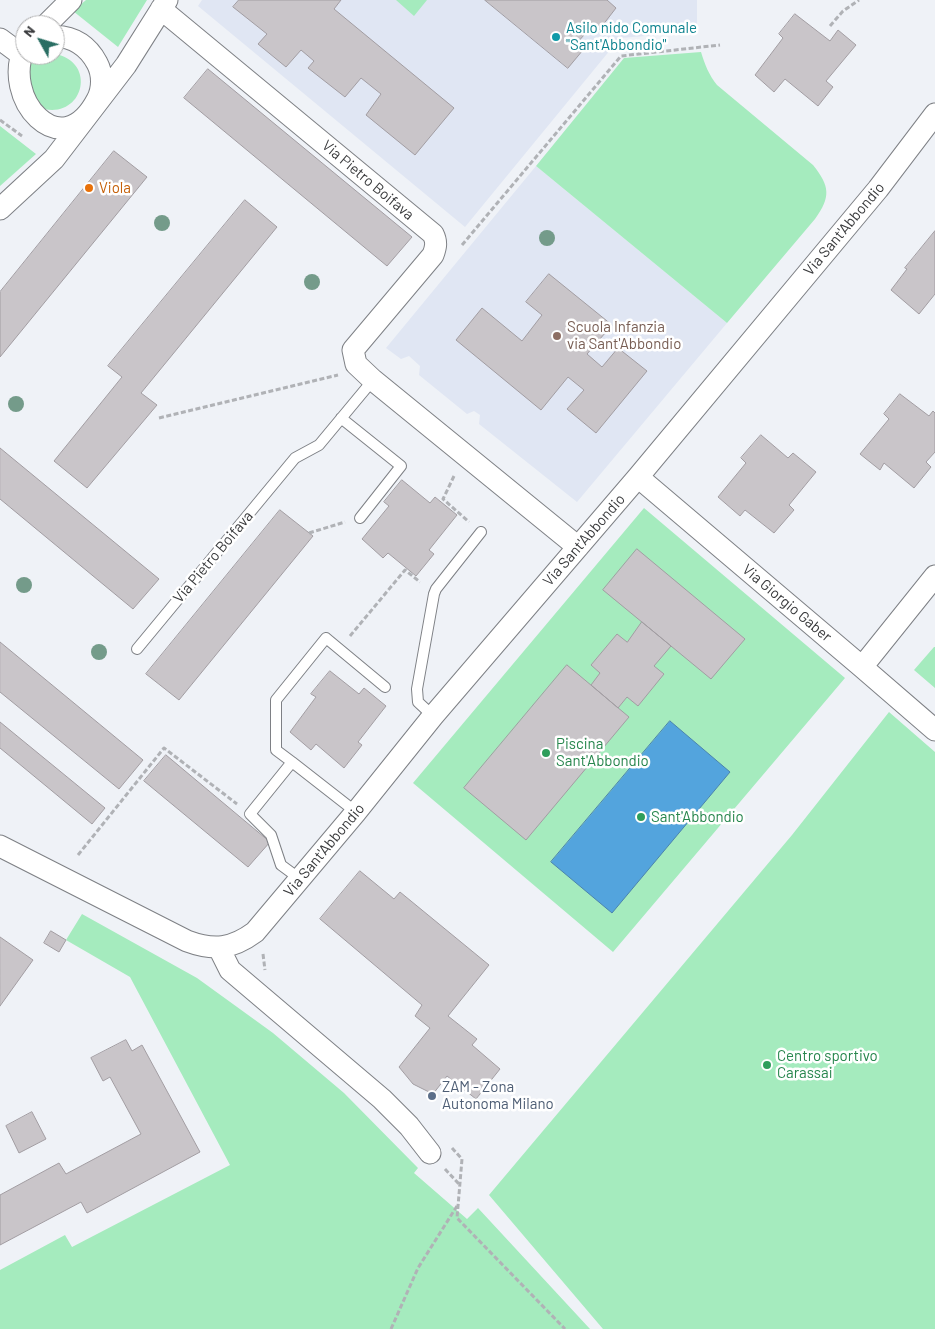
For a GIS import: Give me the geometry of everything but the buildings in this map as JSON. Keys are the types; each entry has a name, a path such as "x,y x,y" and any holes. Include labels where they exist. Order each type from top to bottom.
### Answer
{"street":[{"path":"56,15 71,0"},
{"name":"Via Pietro Boifava","path":"0,209 54,159 126,65 164,5 433,234 436,240 433,255 353,350 355,362 367,375"},
{"name":"Via Pietro Boifava","path":"15,61 9,78 10,91 14,104 22,114 32,122 45,127 58,128 71,125 83,119 92,110 99,97 101,82 100,68 93,55 83,45 65,37"},
{"path":"0,39 15,46"},
{"path":"0,83 15,61"},
{"name":"Via Sant'Abbondio","path":"0,846 186,942 204,947 220,948 245,939 255,932 356,812 433,716 638,478 878,189 935,114"},
{"path":"367,375 578,547"},
{"name":"Via Giorgio Gaber","path":"638,478 935,730"},
{"path":"862,667 935,576"},
{"path":"220,948 230,970 382,1099 409,1126 430,1153"}],"lane":[{"name":"Via Pietro Boifava","path":"137,649 296,458 319,445 340,418 367,375"},
{"path":"340,418 401,466 360,518"},
{"path":"433,716 418,702 417,689 434,594 481,532"},
{"path":"356,812 276,750 276,700 326,638 385,687"},
{"path":"292,762 250,814 271,835 281,865 300,879"}],"path":[{"path":"830,26 843,11 859,0"},
{"path":"462,245 621,56 720,45"},
{"path":"158,418 367,375"},
{"path":"457,469 443,499 481,532"},
{"path":"309,533 360,518"},
{"path":"340,649 404,570 434,594"},
{"path":"78,855 164,748 250,814"},
{"path":"265,947 262,952 266,971"},
{"path":"450,1145 462,1159 457,1218 564,1329"},
{"path":"391,1329 418,1268 457,1206"}],"shaded area":[{"path":"202,0 697,0 697,32 620,38 465,227 198,6"},
{"name":"Scuola Infanzia via Sant'Abbondio","path":"536,166 727,323 577,502 479,424 480,415 474,411 467,414 419,375 420,366 409,356 401,359 386,348"}],"green space":[{"path":"86,0 147,0 118,47 73,11"},
{"path":"396,0 427,0 414,16"},
{"path":"701,52 708,70 717,85 813,165 823,179 826,192 824,204 815,219 727,323 536,166 624,58"},
{"path":"65,58 69,59 77,68 81,79 80,90 75,100 65,107 53,110 37,107 25,74 30,65 65,65"},
{"path":"0,126 36,154 0,186"},
{"path":"644,508 845,678 613,952 413,783"},
{"path":"935,647 935,688 914,670"},
{"name":"Centro sportivo Carassai","path":"889,712 935,752 935,1329 603,1329 489,1195 792,835"},
{"path":"82,914 197,978 273,1033 344,1093 418,1168 414,1173 467,1219 478,1208 590,1329 0,1329 0,1270 65,1235 72,1247 230,1165 130,977 66,940"}],"water":[{"name":"Sant'Abbondio","path":"670,721 730,772 612,913 551,862"}],"place":[{"name":"Asilo nido Comunale \"Sant'Abbondio\"","path":"556,37"},
{"name":"Viola","path":"89,188"},
{"name":"Scuola Infanzia via Sant'Abbondio","path":"557,336"},
{"name":"Piscina Sant'Abbondio","path":"546,753"},
{"name":"Sant'Abbondio","path":"641,817"},
{"name":"Centro sportivo Carassai","path":"767,1065"},
{"name":"ZAM - Zona Autonoma Milano","path":"432,1096"}]}
